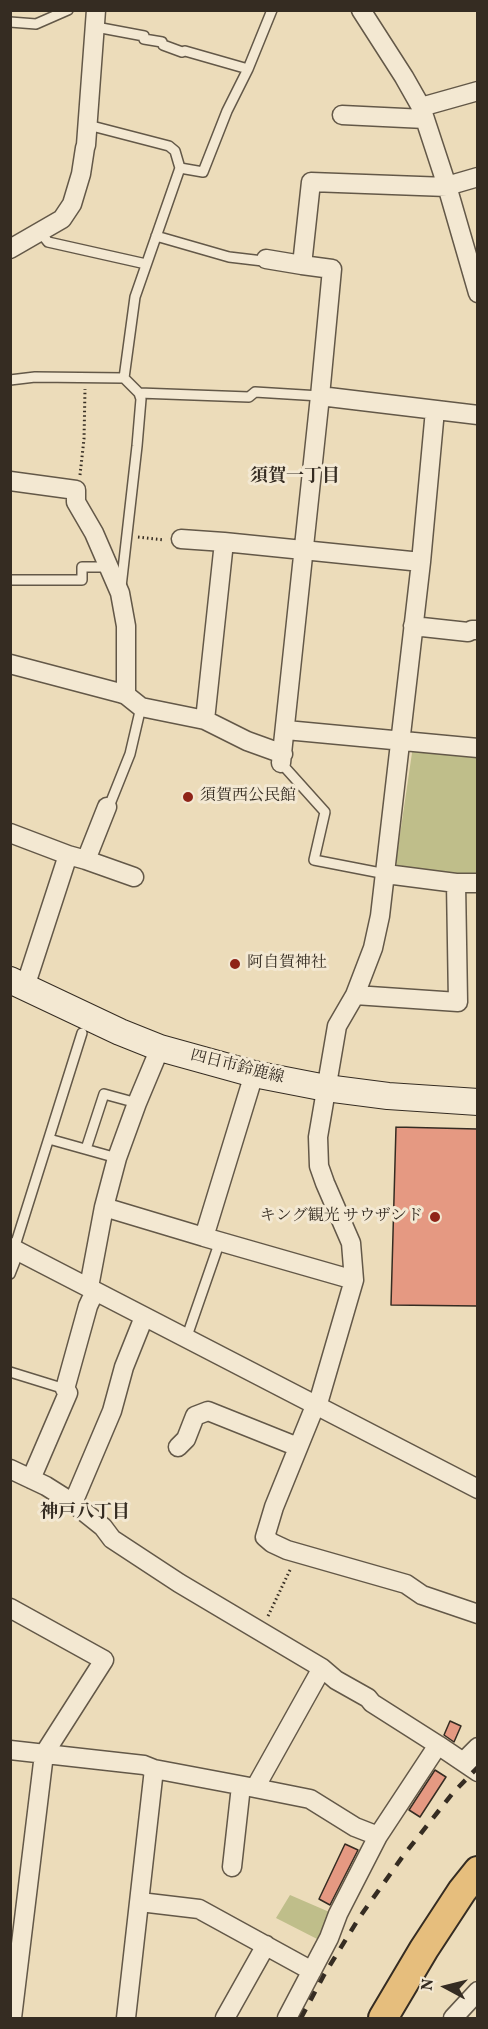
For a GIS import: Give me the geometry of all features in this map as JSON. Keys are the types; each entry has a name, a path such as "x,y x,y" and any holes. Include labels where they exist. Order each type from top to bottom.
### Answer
{"main road":[{"name":"四日市鈴鹿線","path":"18,984 120,1032 160,1048 254,1074 326,1088 388,1096 477,1102"},
{"path":"383,2019 424,1949 477,1871"}],"street":[{"path":"362,10 404,77 423,113 477,293"},
{"path":"10,249 62,219 72,204 81,174 88,125 96,19"},
{"path":"342,115 423,113 477,91"},
{"path":"302,265 311,182 447,187 477,177"},
{"path":"10,663 126,695 141,707 205,720 282,758 332,269 266,259"},
{"path":"320,396 477,415"},
{"path":"435,410 421,561 386,874 373,948 355,995 337,1026 318,1137 320,1166 325,1183 351,1243 354,1280 316,1407 298,1447 265,1537 272,1543 298,1554 406,1584 422,1595 477,1614"},
{"path":"10,481 75,490 76,502 94,533 120,593 126,626 126,695"},
{"path":"181,539 421,561"},
{"path":"205,720 224,542"},
{"path":"413,626 468,632 477,630"},
{"path":"286,730 477,748"},
{"path":"86,860 107,807"},
{"path":"10,833 134,877"},
{"path":"18,984 68,855"},
{"path":"386,874 456,883 477,883"},
{"path":"355,995 458,1002 456,883"},
{"path":"31,1479 68,1393 66,1389 92,1289 104,1207 117,1158 160,1048"},
{"path":"212,1239 254,1074"},
{"path":"104,1207 354,1280"},
{"path":"14,1249 477,1489"},
{"path":"74,1503 112,1411 124,1366 144,1317"},
{"path":"178,1447 186,1438 195,1416 207,1411 298,1447"},
{"path":"10,1469 74,1503 103,1527 112,1539 179,1583 322,1668 336,1680 368,1698 372,1703 470,1767 477,1747"},
{"path":"10,1608 104,1660 44,1754 12,2019"},
{"path":"232,1867 248,1787 322,1668"},
{"path":"287,2019 378,1836 438,1745"},
{"path":"10,1750 144,1765 154,1769 310,1799 354,1827 378,1836"},
{"path":"126,2019 154,1769"},
{"path":"140,1902 199,1909 312,1971"},
{"path":"225,2019 266,1946"},
{"path":"453,2019 477,1991"}],"lane":[{"path":"10,22 36,24 68,10"},
{"path":"180,168 203,172 227,111 248,69 272,10"},
{"path":"96,19 144,36 144,39 162,42 163,45 182,52 248,69"},
{"path":"88,125 170,146 178,159 180,168 135,297 124,378"},
{"path":"41,233 48,242 146,264"},
{"path":"156,236 229,258 266,259"},
{"path":"10,380 35,376 124,378 139,393 141,399 129,536 120,593"},
{"path":"139,393 249,397 255,392 320,396"},
{"path":"10,580 82,580 82,567 109,567"},
{"path":"107,807 130,754 141,707"},
{"path":"282,758 325,812 314,860 386,874"},
{"path":"10,1274 14,1249 82,1033"},
{"path":"86,1149 104,1094 137,1104"},
{"path":"49,1139 117,1158"},
{"path":"186,1339 212,1239"},
{"path":"10,1372 66,1389"}],"path":[{"path":"75,490 78,487 84,439 86,378"},
{"path":"261,1631 298,1554"}],"shaded area":[{"path":"413,746 477,753 477,876 398,869 396,862"},
{"path":"290,1895 334,1914 323,1942 276,1918"}],"building":[{"name":"キング観光 サウザンド","path":"396,1127 477,1129 477,1306 391,1305"},
{"path":"450,1721 461,1726 454,1742 444,1735"},
{"path":"435,1770 446,1777 420,1817 409,1810"},
{"path":"345,1844 358,1850 330,1905 319,1899"}],"railway":[{"path":"301,2018 359,1918 403,1856 452,1794 478,1767"}],"place":[{"name":"須賀西公民館","path":"188,797"},
{"name":"阿自賀神社","path":"235,964"},
{"name":"キング観光 サウザンド","path":"435,1217"}],"district":[{"name":"須賀一丁目","path":"295,478"},
{"name":"神戸八丁目","path":"85,1514"}]}
